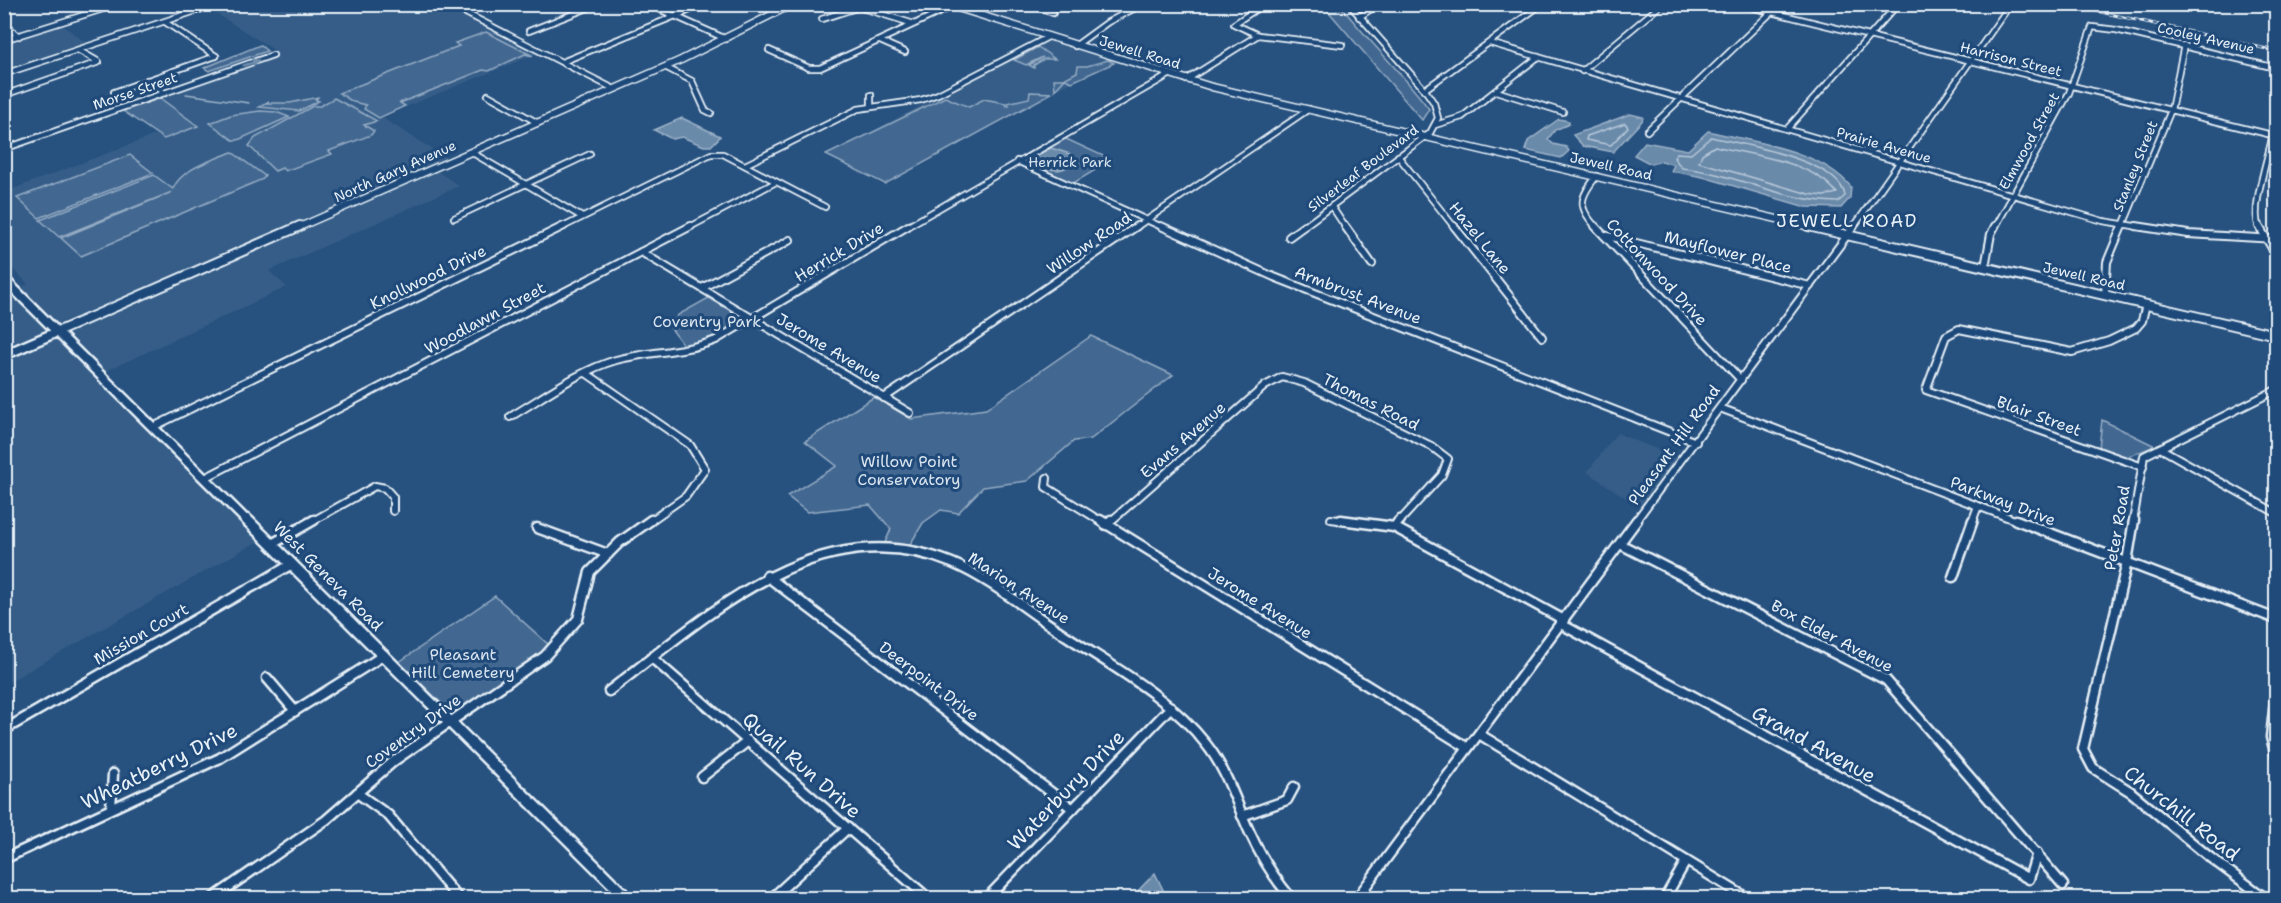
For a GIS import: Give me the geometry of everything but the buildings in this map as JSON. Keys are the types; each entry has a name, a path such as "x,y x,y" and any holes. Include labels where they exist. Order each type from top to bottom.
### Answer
{"main road":[{"name":"West Geneva Road","path":"4,279 627,898"},
{"name":"North Gary Avenue","path":"4,355 57,332"}],"street":[{"path":"4,8 18,4"},
{"path":"4,40 119,4"},
{"path":"4,74 217,4"},
{"path":"448,4 614,89"},
{"path":"483,7 491,4"},
{"path":"529,31 598,4"},
{"path":"648,4 726,39"},
{"path":"562,62 705,4"},
{"name":"North Gary Avenue","path":"57,332 665,67 726,39 793,4"},
{"path":"1029,4 1053,13"},
{"path":"1075,46 1108,22 1143,4"},
{"path":"1349,4 1424,90 1438,111 1435,125"},
{"path":"1359,17 1379,4"},
{"path":"1424,90 1542,4"},
{"path":"1582,71 1662,4"},
{"name":"Harrison Street","path":"1739,4 2276,136"},
{"path":"1647,131 1780,4"},
{"path":"1787,129 1898,4"},
{"path":"769,50 814,69 880,41 948,5"},
{"name":"Jewell Road","path":"948,5 1186,80 2277,335"},
{"path":"1272,5 1258,8 1234,24 1258,35 1342,45"},
{"name":"Pleasant Hill Road","path":"1358,898 1901,163 2010,5"},
{"path":"822,20 847,9 859,7 914,24"},
{"path":"114,92 216,56 165,22"},
{"path":"4,24 19,36"},
{"name":"Cooley Avenue","path":"2094,27 2184,45 2277,68"},
{"name":"Elmwood Street","path":"1985,267 1991,234 2071,86 2089,33 2094,27"},
{"path":"1186,80 1258,35"},
{"path":"746,165 845,114 872,105 915,101 938,94 1048,37"},
{"path":"880,41 905,52"},
{"name":"Prairie Avenue","path":"1490,43 1680,100 2123,225 2188,234 2277,239"},
{"name":"Stanley Street","path":"2104,294 2107,262 2171,110 2184,45"},
{"path":"4,96 99,62 78,50"},
{"name":"Morse Street","path":"4,150 273,55"},
{"name":"Silverleaf Boulevard","path":"1289,237 1425,136 1435,125 1457,120 1538,57"},
{"path":"665,67 692,81 705,110 711,113"},
{"name":"Herrick Drive","path":"510,417 586,373 629,357 700,347 753,319 1017,161 1169,75"},
{"path":"147,80 165,93"},
{"path":"1496,91 1563,112"},
{"path":"488,95 538,123"},
{"path":"871,95 872,105"},
{"name":"Willow Road","path":"884,398 1309,110"},
{"path":"2277,118 2276,136 2255,210 2264,238 2277,255"},
{"path":"471,152 582,216"},
{"name":"Knollwood Drive","path":"153,427 715,152 746,165"},
{"path":"454,218 590,154"},
{"name":"Hazel Lane","path":"1398,156 1542,337"},
{"name":"Armbrust Avenue","path":"1017,161 1274,277 1696,442"},
{"path":"746,165 825,207"},
{"name":"Cottonwood Drive","path":"1597,176 1584,192 1581,201 1586,216 1741,380"},
{"name":"Woodlawn Street","path":"205,478 776,182"},
{"path":"1332,207 1372,264"},
{"name":"Mayflower Place","path":"1604,236 1810,286"},
{"path":"702,288 790,240"},
{"name":"Jerome Avenue","path":"641,252 910,413"},
{"path":"4,293 14,289"},
{"name":"Blair Street","path":"2143,467 1926,390 1946,336 1959,329 2072,352 2090,348 2136,327 2143,320 2146,304"},
{"name":"Coventry Drive","path":"213,898 326,820 394,761 545,656 579,619 590,572 608,554 686,496 705,469 690,446 586,373"},
{"name":"Thomas Road","path":"1279,378 1282,376 1304,383 1431,446 1448,459 1442,475 1394,527"},
{"name":"Evans Avenue","path":"1106,525 1265,386 1279,378"},
{"name":"Peter Road","path":"2083,749 2127,562 2144,456 2277,390"},
{"name":"Parkway Drive","path":"1720,408 2277,619"},
{"path":"2160,448 2277,513"},
{"name":"Jerome Avenue","path":"1047,478 1046,487 1468,748"},
{"path":"272,544 375,486 385,488 393,497 393,511"},
{"path":"1953,577 1978,506"},
{"name":"Grand Avenue","path":"1331,519 1394,527 2029,879 2037,853"},
{"path":"537,528 608,554"},
{"name":"Box Elder Avenue","path":"1620,544 1886,680 2063,885"},
{"name":"Marion Avenue","path":"609,691 767,576 813,557 865,548 910,550 940,558 976,575 1171,707 1196,732 1216,758 1260,859 1291,898"},
{"name":"Mission Court","path":"4,730 292,564"},
{"name":"Deerpoint Drive","path":"767,576 1073,809"},
{"name":"Wheatberry Drive","path":"4,859 220,758 384,655"},
{"name":"Quail Run Drive","path":"652,658 928,898"},
{"path":"267,678 296,711"},
{"path":"2277,692 2271,737 2277,756"},
{"name":"Waterbury Drive","path":"987,898 1171,707"},
{"path":"1479,734 1747,898"},
{"path":"702,777 748,741"},
{"name":"Churchill Road","path":"2083,749 2092,768 2131,792 2208,856 2265,898"},
{"path":"111,808 113,774"},
{"path":"1242,816 1287,800 1294,787"},
{"path":"357,793 388,814 458,898"},
{"path":"772,898 848,828"},
{"path":"1665,898 1686,861"}],"shaded area":[{"path":"221,4 444,5 538,53 381,117 448,159 58,324 19,288 28,284 5,261 5,192 155,135 124,111 269,58 274,50 209,9"},
{"path":"60,23 89,45 18,68 5,57 4,41"},
{"path":"1050,39 1114,59 885,184 826,155"},
{"path":"436,170 459,186 269,271 287,287 104,372 64,336"},
{"path":"12,291 52,333 5,353 5,295"},
{"path":"56,334 264,538 5,684 4,357"},
{"path":"1617,433 1680,459 1641,508 1587,472"}],"green space":[{"path":"1323,5 1340,5 1408,82 1429,109 1422,120"},
{"path":"486,32 533,56 525,54 489,71 483,70 400,103 405,106 379,118 364,109 366,105 353,102 339,93 459,46 455,43"},
{"path":"260,45 267,51 209,71 204,68"},
{"path":"1038,47 1055,59 1044,59 1034,65 1034,68 1029,65 1043,57 1026,65 1014,60"},
{"path":"1108,60 1114,63 1072,82 1065,79 1055,90 1054,79 1064,79 1077,72 1078,66"},
{"path":"1030,92 1052,93 885,184 826,155 945,97 969,107 984,99 1005,103 1006,106 1009,105 1007,103 1029,98"},
{"path":"318,97 316,100 319,101 299,111 259,107 269,101 267,103 290,103"},
{"path":"161,98 198,126 164,139 123,111"},
{"path":"334,98 377,121 364,125 374,131 371,135 329,151 332,154 285,171 282,168 275,171 249,146 255,138 313,106 320,106"},
{"path":"260,111 276,112 289,117 238,140 233,140 210,123 231,115"},
{"name":"Herrick Park","path":"1064,138 1112,160 1072,184 1026,160"},
{"path":"232,152 265,176 263,179 81,256 61,238 172,192 59,237 40,220 154,175 173,189 182,176 207,162"},
{"path":"130,155 153,173 39,218 17,198"},
{"name":"Coventry Park","path":"712,296 751,319 720,337 687,350 670,327 678,315"},
{"name":"Willow Point Conservatory","path":"1091,336 1173,375 1091,439 1074,441 1027,481 983,487 958,513 941,510 923,523 908,548 884,545 891,529 870,505 807,512 787,496 837,466 805,441 874,397 911,419 986,409"},
{"path":"2102,420 2155,446 2127,457 2099,448"},
{"name":"Pleasant Hill Cemetery","path":"495,596 551,647 454,716 399,662"}],"water":[{"path":"1630,114 1643,117 1642,121 1613,152 1583,146 1573,135"},
{"path":"682,118 720,137 711,146 704,146 682,137 672,139 654,130"},
{"path":"1559,119 1569,121 1569,124 1555,130 1548,139 1553,144 1566,147 1569,151 1561,158 1525,150 1528,141"},
{"path":"1708,131 1786,149 1823,164 1851,187 1850,198 1841,208 1806,207 1703,177 1671,171 1674,165 1662,161 1651,164 1634,155 1645,142 1688,150"},
{"path":"1051,148 1070,154 1073,158 1070,164 1056,170 1034,163 1038,154"},
{"path":"1155,873 1167,898 1131,898"}],"waterway":[{"path":"186,94 249,103"}],"railway":[{"path":"2065,4 2276,51"}],"district":[{"name":"JEWELL ROAD","path":"1847,221"}]}
